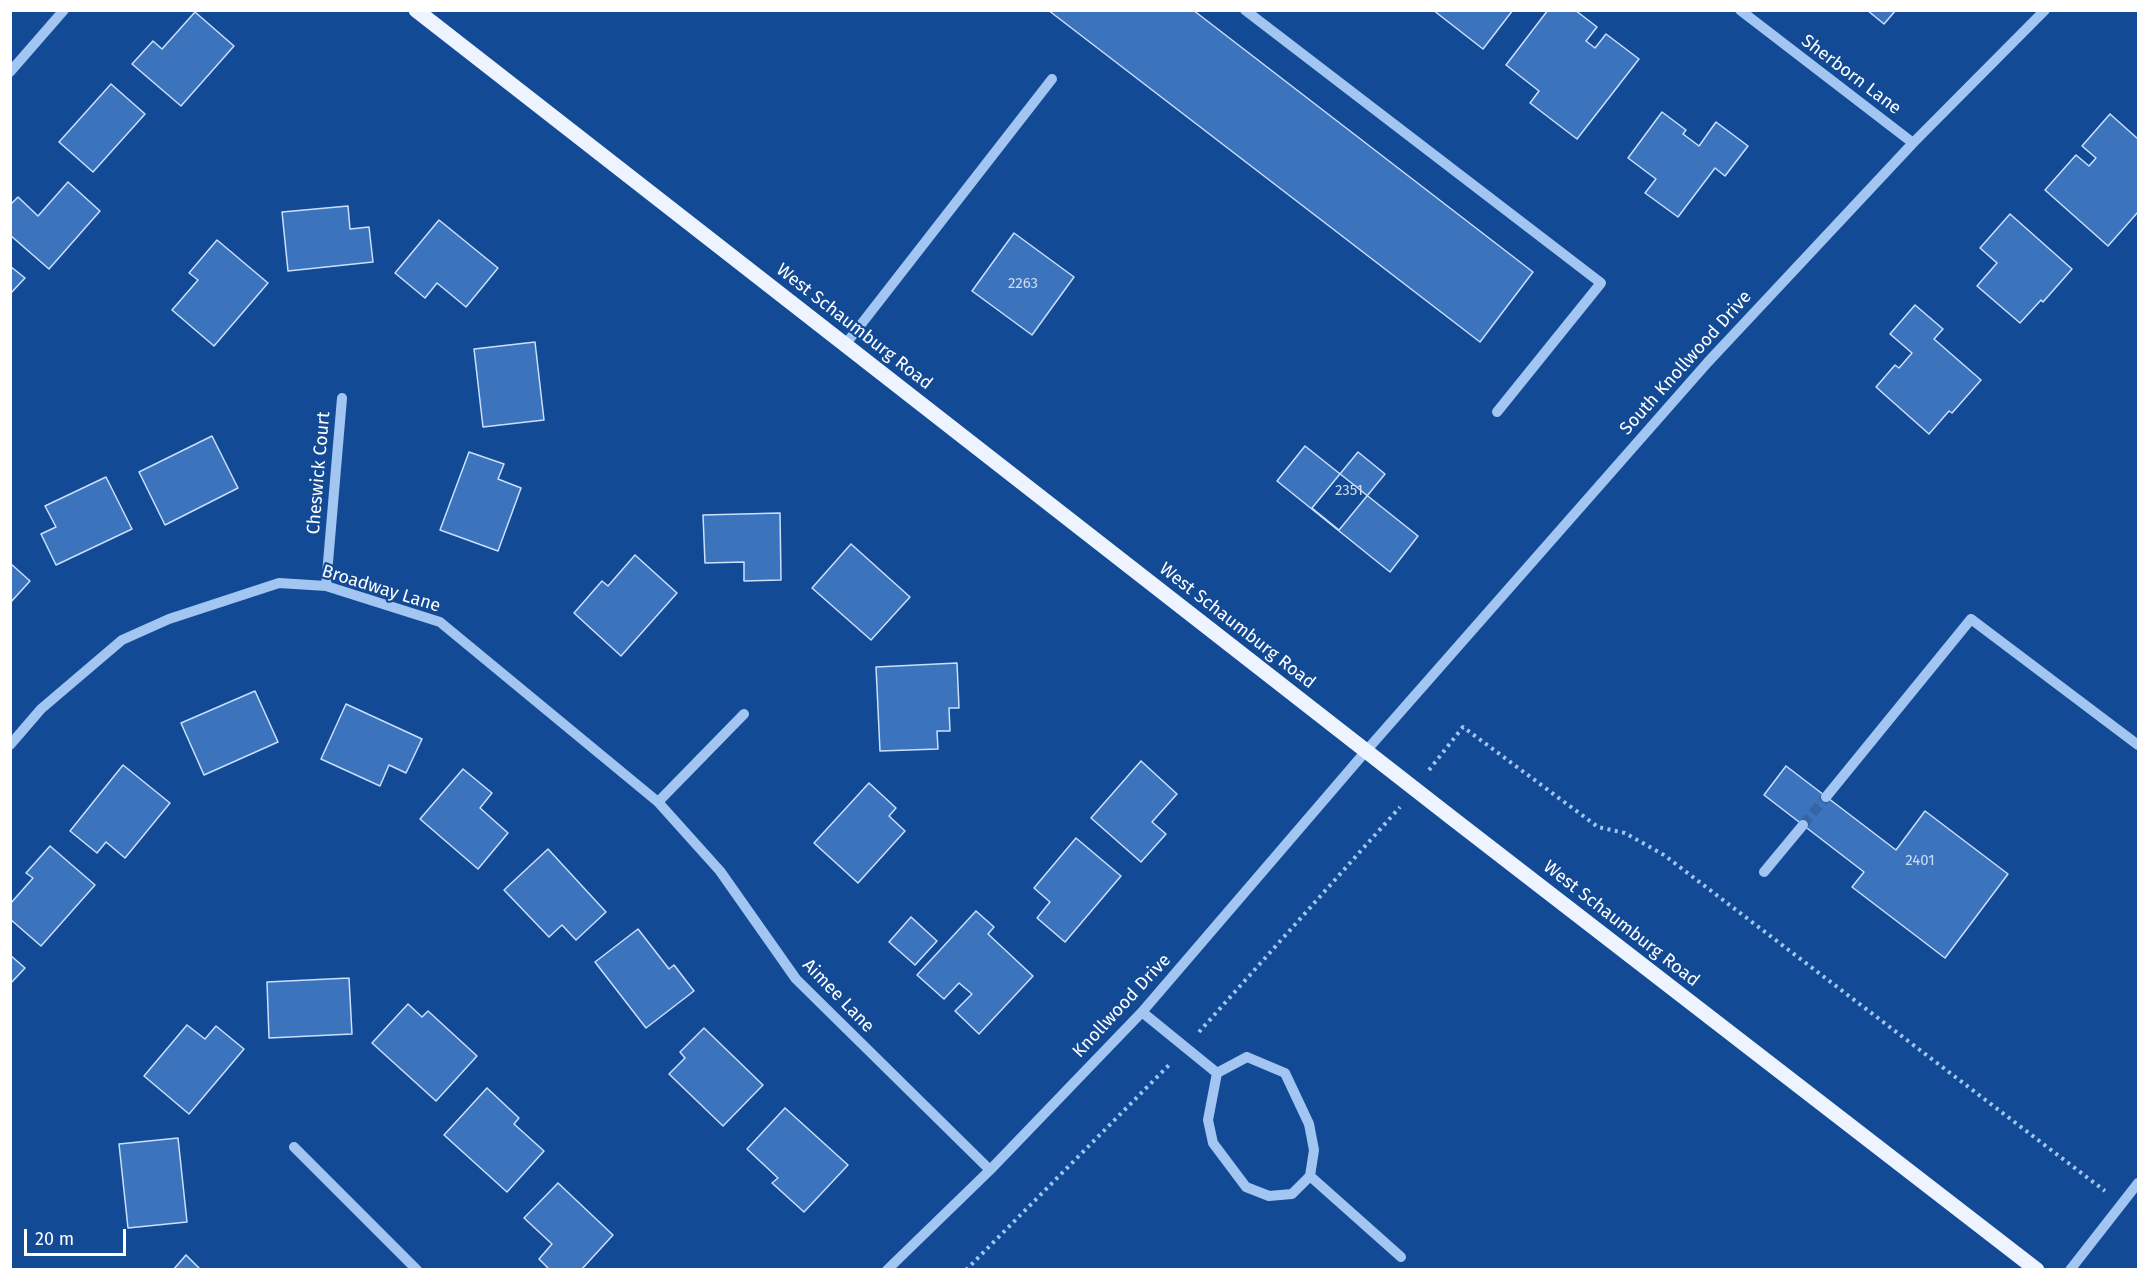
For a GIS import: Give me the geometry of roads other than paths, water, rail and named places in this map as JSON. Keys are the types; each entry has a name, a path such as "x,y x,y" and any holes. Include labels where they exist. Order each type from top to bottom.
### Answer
{"main road":[{"name":"West Schaumburg Road","path":"416,10 1366,751 2037,1269"}],"street":[{"path":"10,72 64,10"},
{"path":"1245,10 1601,283 1497,412"},
{"name":"Sherborn Lane","path":"1740,10 1913,143"},
{"name":"South Knollwood Drive","path":"1366,751 1708,362 1913,143 2045,10"},
{"path":"844,345 1052,79"},
{"name":"Cheswick Court","path":"326,586 342,398"},
{"name":"Broadway Lane","path":"10,745 41,709 122,640 169,618 279,583 326,586 440,622 658,802"},
{"path":"1826,797 1971,619 2139,745"},
{"path":"658,802 744,714"},
{"name":"Knollwood Drive","path":"887,1269 990,1170 1142,1012 1366,751"},
{"name":"Aimee Lane","path":"658,802 720,871 796,979 990,1170"},
{"path":"1764,872 1803,825"},
{"path":"1142,1012 1217,1073"},
{"path":"1247,1057 1285,1073 1309,1125 1314,1150 1310,1176 1292,1194 1269,1196 1246,1187 1213,1143 1208,1120 1217,1073 1247,1057"},
{"path":"294,1147 417,1269"},
{"path":"1310,1176 1401,1257"},
{"path":"2070,1269 2139,1183"}],"tunnel":[{"path":"1803,825 1826,797"}]}
